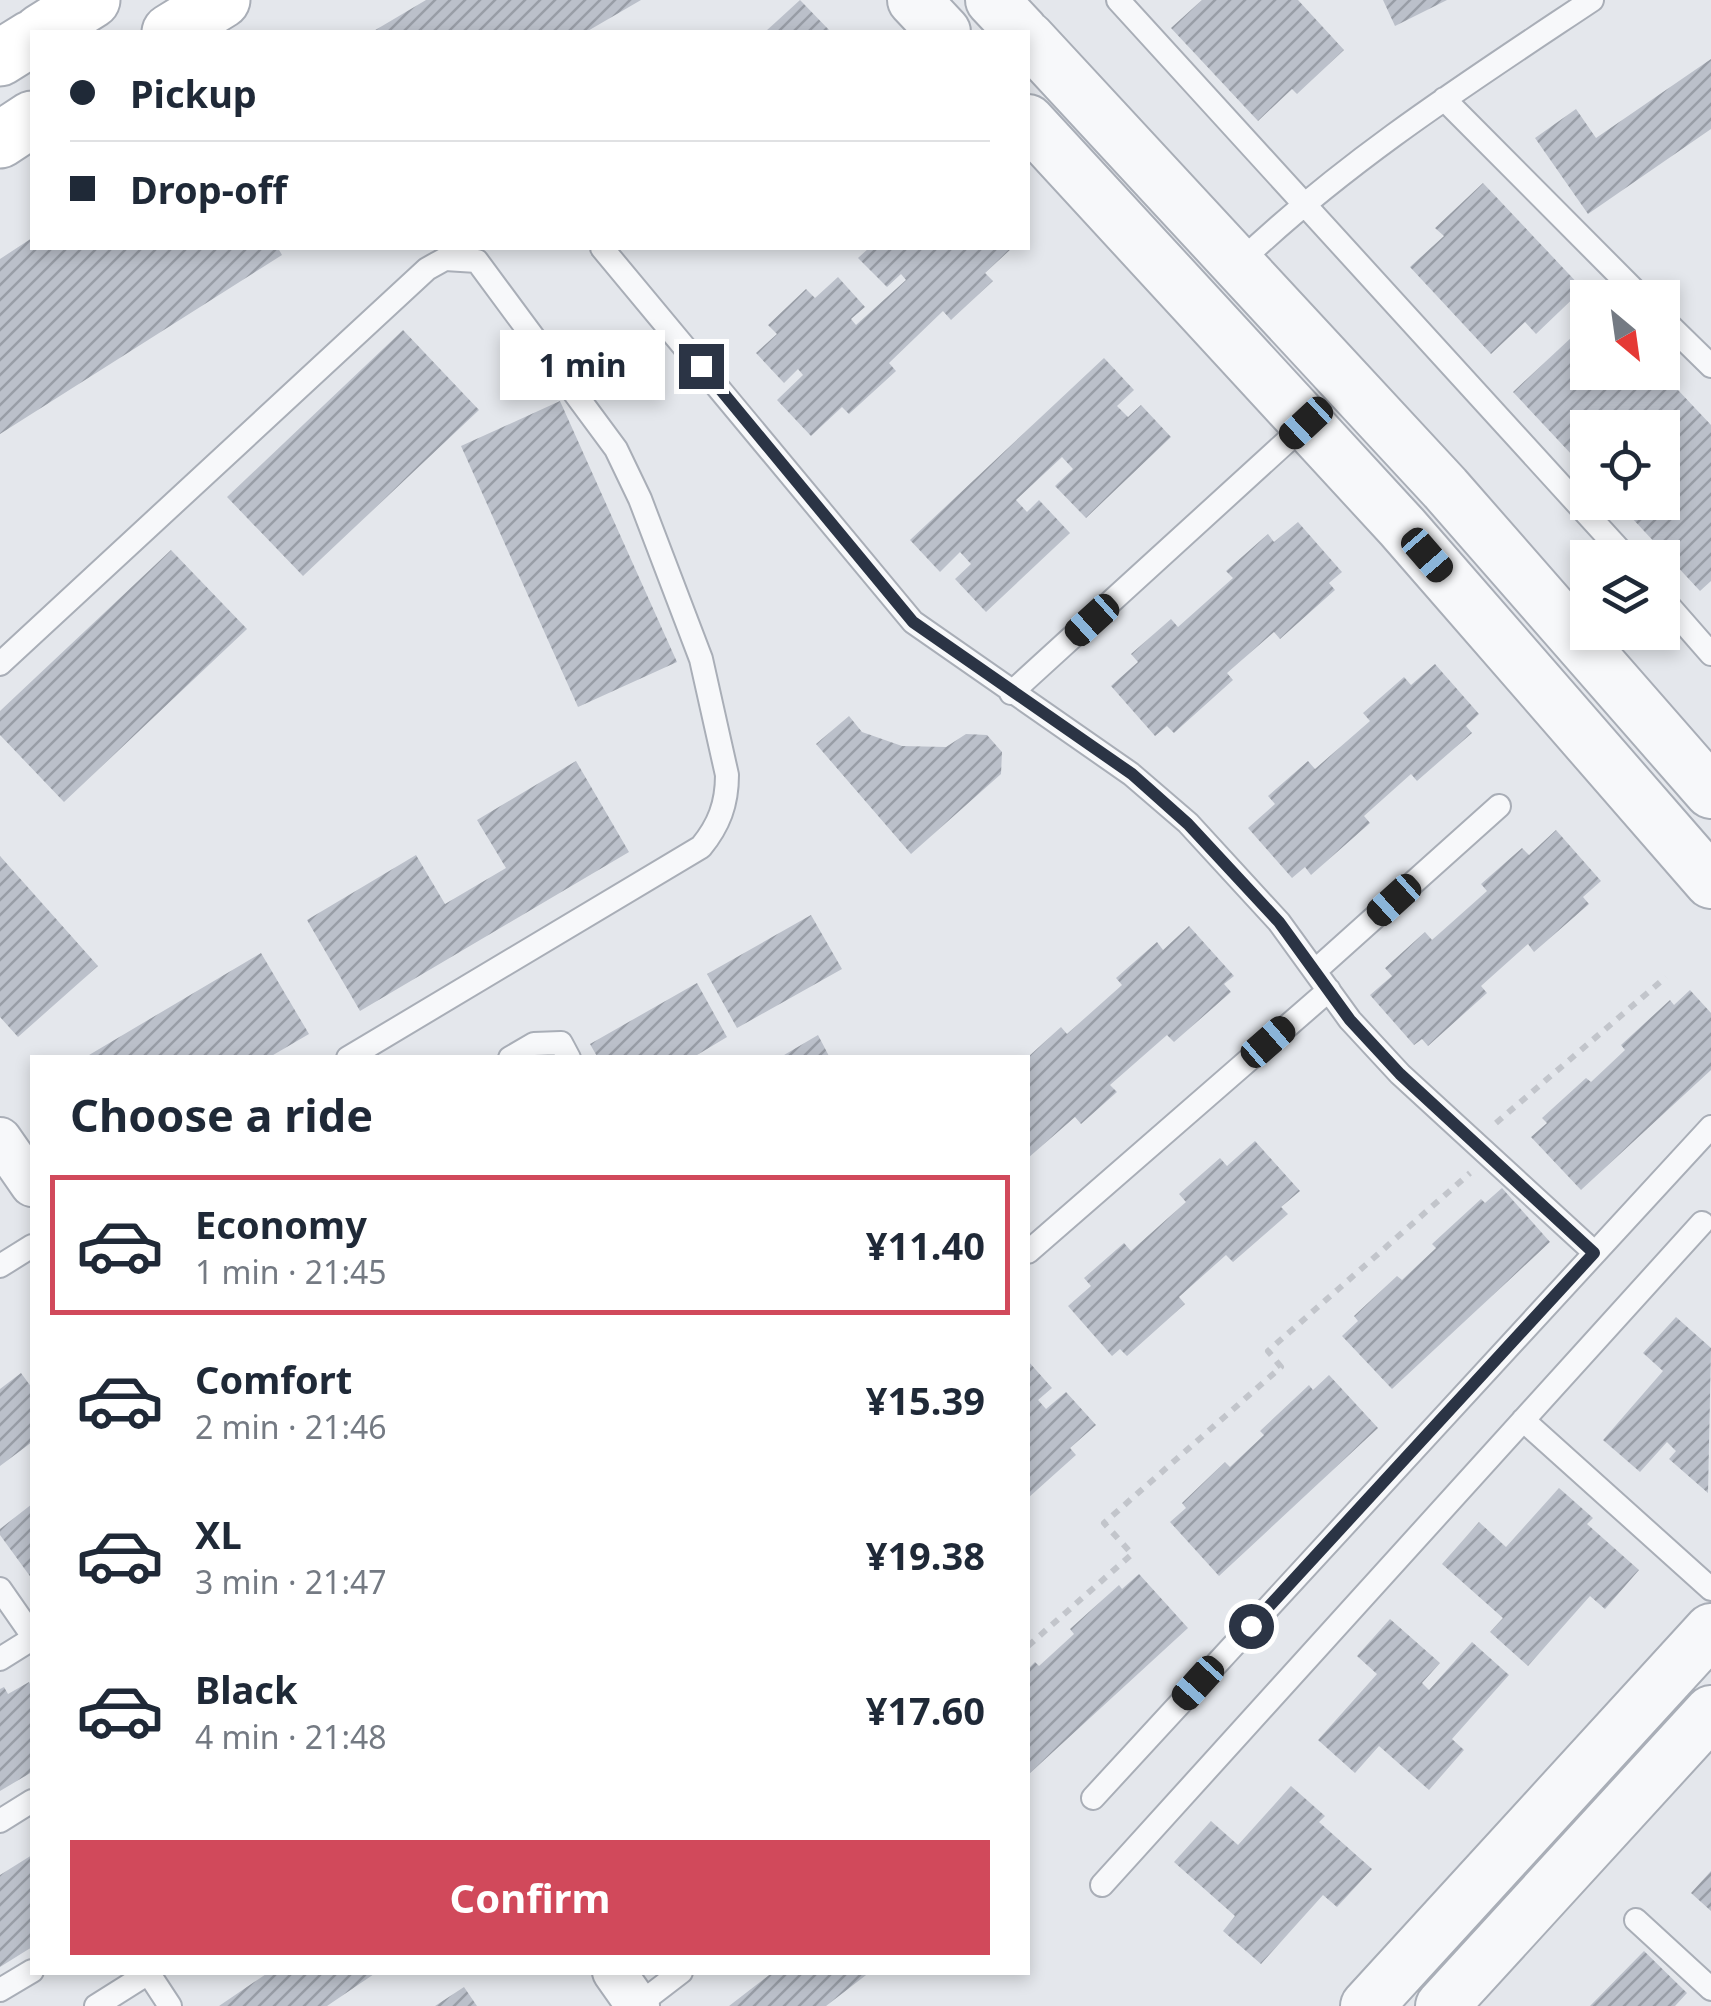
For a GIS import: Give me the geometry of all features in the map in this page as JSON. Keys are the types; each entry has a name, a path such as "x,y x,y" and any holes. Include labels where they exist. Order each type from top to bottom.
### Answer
{"main road":[{"path":"44,30 92,0"},
{"path":"0,58 30,39"},
{"path":"0,140 30,120"}],"street":[{"path":"914,0 942,30"},
{"path":"992,0 1020,30"},
{"path":"1030,40 1446,488 1711,792"},
{"path":"1030,124 1306,423 1711,882"},
{"path":"0,1139 30,1182"},
{"path":"1367,2006 1711,1630"},
{"path":"1442,2006 1711,1712"},
{"path":"616,1975 638,2006"}],"lane":[{"path":"1118,0 1610,540"},
{"path":"1240,262 1305,202 1384,139 1592,0"},
{"path":"1444,99 1624,280"},
{"path":"604,250 913,622 1132,774 1188,824 1240,876 1350,1020 1400,1074 1594,1253"},
{"path":"0,664 427,269 445,259 477,261 616,449 640,499 701,660 728,775 727,793 714,830 701,847 353,1055"},
{"path":"1680,336 1711,366"},
{"path":"1012,693 1306,423"},
{"path":"1680,619 1711,654"},
{"path":"1030,1250 1322,980 1498,806"},
{"path":"515,1055 534,1044 561,1043 567,1055"},
{"path":"1093,1798 1711,1126"},
{"path":"1102,1884 1702,1223"},
{"path":"0,1266 30,1247"},
{"path":"1523,1420 1711,1590"},
{"path":"0,1588 30,1634"},
{"path":"0,1659 30,1638"},
{"path":"0,1821 30,1802"},
{"path":"1636,1920 1711,1989"},
{"path":"0,1990 30,1971"},
{"path":"96,2006 147,1975"},
{"path":"151,1975 170,2006"},
{"path":"638,2006 677,1975"}],"path":[{"path":"1030,1644 1132,1554 1104,1523 1281,1367 1268,1351 1666,977"}],"building":[{"path":"426,0 641,0 589,30 375,30"},
{"path":"800,0 829,30 767,30"},
{"path":"1202,0 1298,0 1344,50 1297,94 1292,89 1258,121 1171,28"},
{"path":"1383,0 1447,0 1395,26"},
{"path":"1711,59 1711,129 1588,214 1535,138 1576,109 1596,138"},
{"path":"1483,183 1575,280 1570,280 1570,301 1536,334 1525,322 1491,354 1410,267 1444,236 1435,228"},
{"path":"30,239 30,250 279,250 282,255 0,434 0,259"},
{"path":"867,250 1010,250 985,273 993,281 951,320 943,311 889,363 896,371 849,414 842,407 811,436 777,400 803,375 798,369 784,383 756,353 777,334 768,325 806,289 815,298 838,277 865,307 851,319 856,325 906,280 901,274 887,287 858,258"},
{"path":"403,330 479,410 303,576 227,497"},
{"path":"1570,339 1570,390 1678,390 1711,425 1711,581 1700,591 1680,570 1680,540 1652,540 1634,520 1680,520 1680,410 1570,410 1570,453 1513,392"},
{"path":"1104,358 1134,390 1117,406 1128,417 1141,405 1171,437 1086,518 1055,486 1073,469 1062,457 1016,500 1027,512 1039,500 1070,533 986,612 955,579 971,564 960,552 940,572 910,540"},
{"path":"560,401 677,662 578,707 461,446"},
{"path":"1298,522 1342,572 1329,583 1335,590 1280,639 1274,632 1227,673 1233,680 1174,733 1167,726 1155,736 1111,686 1138,662 1131,654 1171,619 1178,627 1233,578 1226,571 1268,534 1274,542"},
{"path":"171,550 247,629 64,802 0,735 0,711"},
{"path":"1435,664 1479,714 1466,726 1472,733 1417,781 1411,774 1364,816 1370,823 1311,875 1305,867 1292,878 1248,828 1275,804 1268,796 1308,761 1315,769 1370,721 1363,713 1404,677 1411,685"},
{"path":"849,716 862,732 902,746 946,747 966,734 987,735 1002,752 1001,774 911,854 816,744"},
{"path":"576,761 629,852 360,1011 307,920 416,855 445,904 506,868 477,820"},
{"path":"1556,830 1601,881 1583,897 1589,904 1534,952 1528,944 1481,986 1487,993 1428,1046 1422,1039 1414,1045 1370,995 1392,976 1385,968 1425,932 1432,940 1487,891 1481,884 1522,848 1529,855"},
{"path":"0,856 98,966 18,1037 0,1017"},
{"path":"811,915 842,969 737,1028 707,974"},
{"path":"1189,926 1234,976 1224,984 1231,992 1174,1042 1167,1035 1110,1085 1117,1092 1081,1124 1075,1117 1030,1156 1030,1055 1061,1027 1067,1034 1122,985 1116,978 1157,942 1163,950"},
{"path":"261,953 309,1034 273,1055 89,1055"},
{"path":"697,983 727,1037 697,1055 596,1055 590,1044"},
{"path":"1690,990 1711,1013 1711,1070 1581,1190 1531,1137 1547,1123 1542,1118 1586,1078 1591,1082 1625,1050 1621,1045 1670,1000 1674,1005"},
{"path":"818,1035 828,1055 784,1055"},
{"path":"1255,1141 1300,1191 1281,1207 1288,1214 1233,1262 1226,1255 1179,1297 1185,1304 1127,1356 1120,1349 1112,1356 1068,1306 1091,1286 1084,1278 1124,1243 1131,1251 1186,1202 1179,1194 1220,1158 1227,1166"},
{"path":"1502,1188 1550,1242 1392,1389 1342,1336 1358,1321 1354,1316 1397,1276 1402,1280 1436,1248 1432,1244 1481,1199 1485,1203"},
{"path":"1676,1317 1711,1348 1708,1493 1669,1459 1676,1451 1667,1442 1640,1472 1603,1440 1663,1371 1643,1353"},
{"path":"1030,1363 1052,1388 1038,1400 1046,1409 1066,1392 1096,1425 1070,1448 1076,1455 1030,1496"},
{"path":"21,1373 30,1385 30,1444 0,1466 0,1389"},
{"path":"1329,1375 1378,1428 1219,1576 1170,1522 1186,1508 1182,1503 1225,1462 1230,1467 1264,1435 1260,1431 1309,1385 1313,1390"},
{"path":"1559,1488 1593,1518 1587,1524 1639,1570 1605,1609 1590,1596 1528,1666 1490,1632 1503,1618 1442,1564 1479,1522 1506,1547"},
{"path":"30,1506 30,1576 0,1535 0,1529"},
{"path":"1139,1574 1188,1628 1030,1773 1030,1667 1035,1662 1039,1666 1074,1634 1070,1629 1119,1585 1122,1589"},
{"path":"1390,1619 1440,1663 1422,1683 1429,1690 1472,1642 1509,1675 1452,1739 1464,1750 1429,1790 1379,1746 1355,1773 1318,1740 1377,1674 1357,1656"},
{"path":"29,1682 30,1773 0,1791 0,1689 4,1687 8,1694"},
{"path":"1291,1786 1325,1816 1319,1822 1372,1869 1337,1907 1323,1895 1261,1964 1223,1931 1235,1916 1174,1862 1211,1821 1238,1845"},
{"path":"30,1856 30,1948 0,1967 0,1875"},
{"path":"1711,1871 1711,1911 1691,1893"},
{"path":"1644,1951 1687,1993 1675,2006 1590,2006"},
{"path":"265,1975 373,1975 327,2006 219,2006"},
{"path":"769,1975 866,1975 826,2006 729,2006"},
{"path":"464,1987 477,2006 435,2006"}],"route":[{"path":"701,366 913,622 1132,774 1188,824 1240,876 1316,970 1350,1020 1400,1074 1594,1253 1251,1626"}]}
